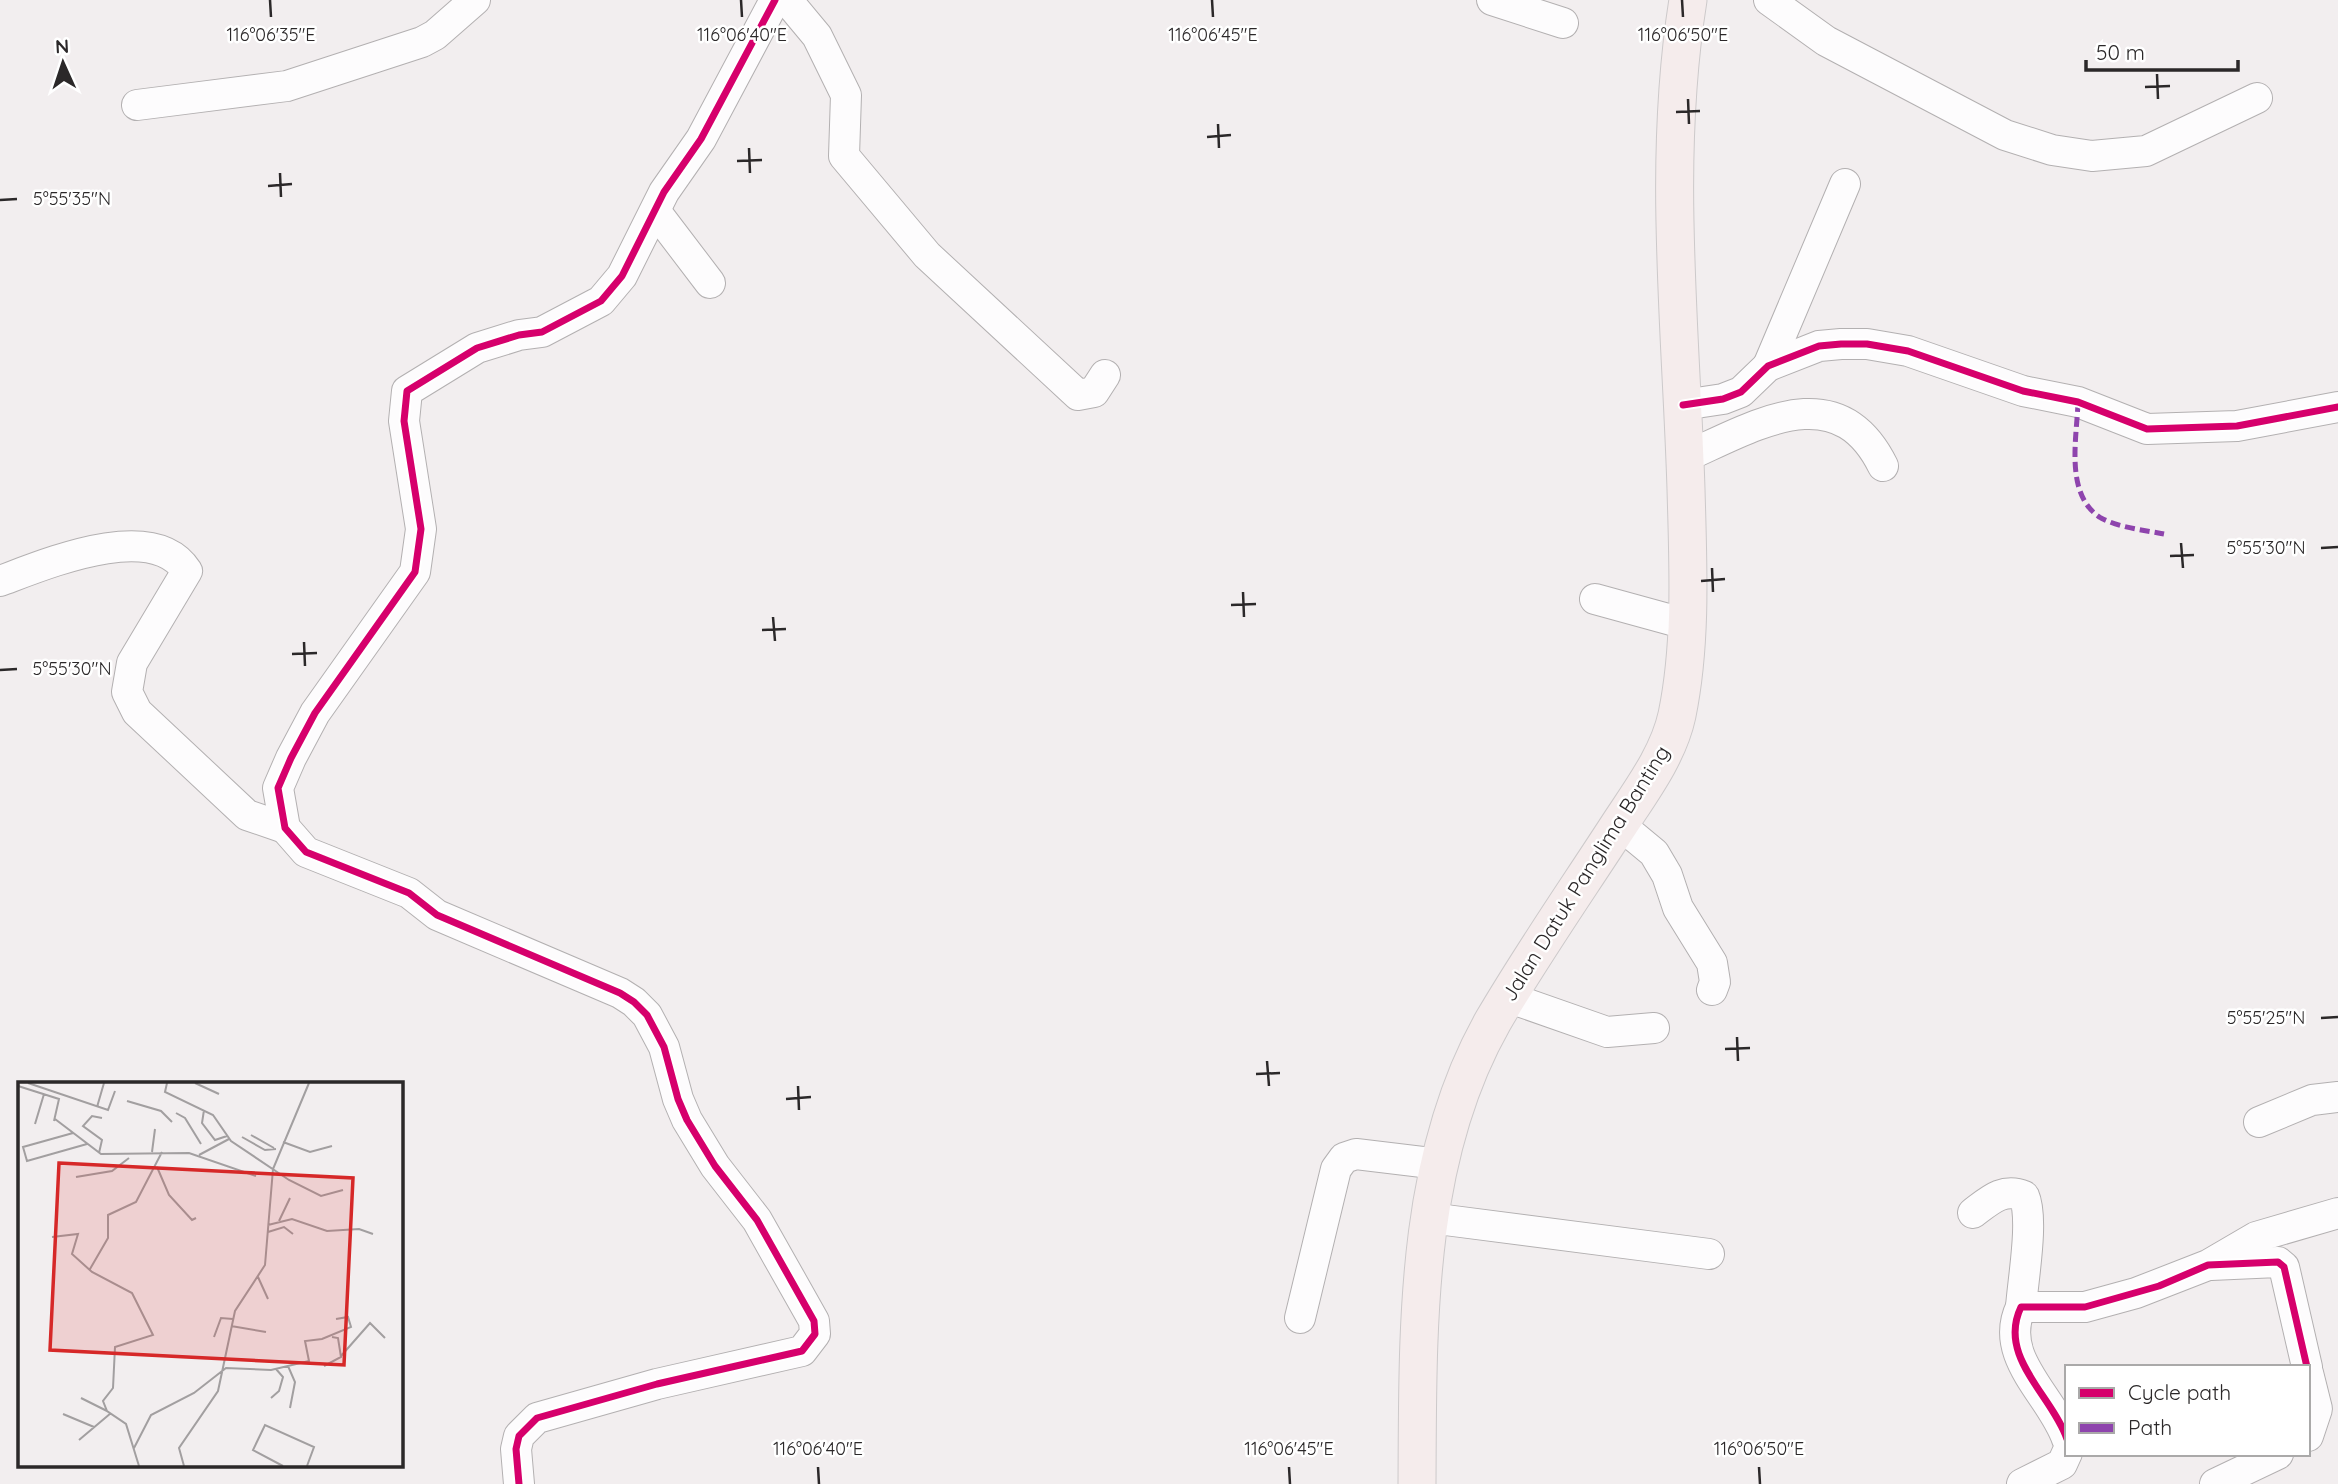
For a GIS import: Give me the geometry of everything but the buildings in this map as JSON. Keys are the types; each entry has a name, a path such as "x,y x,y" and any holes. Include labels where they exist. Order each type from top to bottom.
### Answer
{"main road":[{"name":"Jalan Datuk Panglima Banting","path":"1417,1484 1420,1337 1430,1218 1439,1164 1456,1102 1471,1064 1507,997 1654,770 1675,721 1684,666 1686,624 1685,457 1674,148 1688,0"}],"street":[{"path":"137,105 304,82 422,42 447,10 475,0"},
{"path":"285,828 278,788 297,747 315,713 415,572 421,529 404,421 407,391 477,348 519,335 542,332 601,301 622,276 664,192 701,139 775,0"},
{"path":"787,0 817,36 846,94 844,156 886,207 927,255 1078,395 1094,392 1105,375"},
{"path":"1492,0 1563,23"},
{"path":"1769,0 1826,41 2005,135 2052,150 2092,156 2146,151 2257,98"},
{"path":"1768,366 1845,184"},
{"path":"656,212 710,283"},
{"path":"1683,405 1723,400 1741,392 1768,366 1819,346 1867,344 1908,351 2023,391 2078,401 2147,429 2237,426 2338,407"},
{"path":"1685,457 1775,417 1809,412 1856,429 1874,448 1883,466"},
{"path":"0,580 72,555 129,545 160,550 179,558 187,571 132,663 127,692 137,712 247,815 285,828 306,852 409,893 437,915 620,993 647,1015 664,1046 678,1099 687,1120 715,1166 757,1220 814,1321 815,1334 802,1351 657,1384 537,1418 519,1436 516,1449 519,1484"},
{"path":"1595,599 1686,624"},
{"path":"1619,824 1654,853 1667,874 1678,908 1712,963 1715,982 1712,990"},
{"path":"1507,997 1607,1032 1654,1028"},
{"path":"2259,1122 2312,1100 2338,1097"},
{"path":"1300,1318 1336,1169 1344,1158 1356,1154 1439,1164"},
{"path":"1973,1213 1996,1196 2014,1192 2024,1196 2028,1205 2029,1224 2021,1307 2014,1322 2015,1341 2023,1367 2058,1418 2065,1434"},
{"path":"2021,1307 2085,1307 2159,1286 2208,1265 2256,1237 2338,1213"},
{"path":"1430,1218 1709,1254"},
{"path":"2208,1265 2278,1262 2284,1267 2307,1365"},
{"path":"2312,1422 2338,1382"},
{"path":"2310,1398 2312,1422"},
{"path":"2022,1484 2062,1464 2066,1456"},
{"path":"2215,1484 2274,1456"}],"marked path":[{"path":"2078,402 2075,465 2077,481 2089,508 2101,518 2116,524 2164,534"}],"cycle path":[{"path":"519,1484 516,1449 519,1436 537,1418 657,1384 802,1351 815,1334 814,1321 757,1220 715,1166 687,1120 678,1099 664,1047 647,1015 634,1002 620,993 437,915 409,893 306,852 285,828 278,788 315,713 415,572 421,529 404,421 407,391 477,348 519,335 542,332 601,301 622,276 664,192 701,139 775,0"},
{"path":"1683,405 1723,399 1741,392 1768,366 1819,346 1867,344 1908,351 2023,391 2078,402 2147,429 2237,426 2338,407"},
{"path":"2065,1434 2021,1359 2016,1343 2015,1325 2021,1307 2085,1307 2159,1286 2208,1265 2278,1262 2284,1267 2307,1365"}]}
